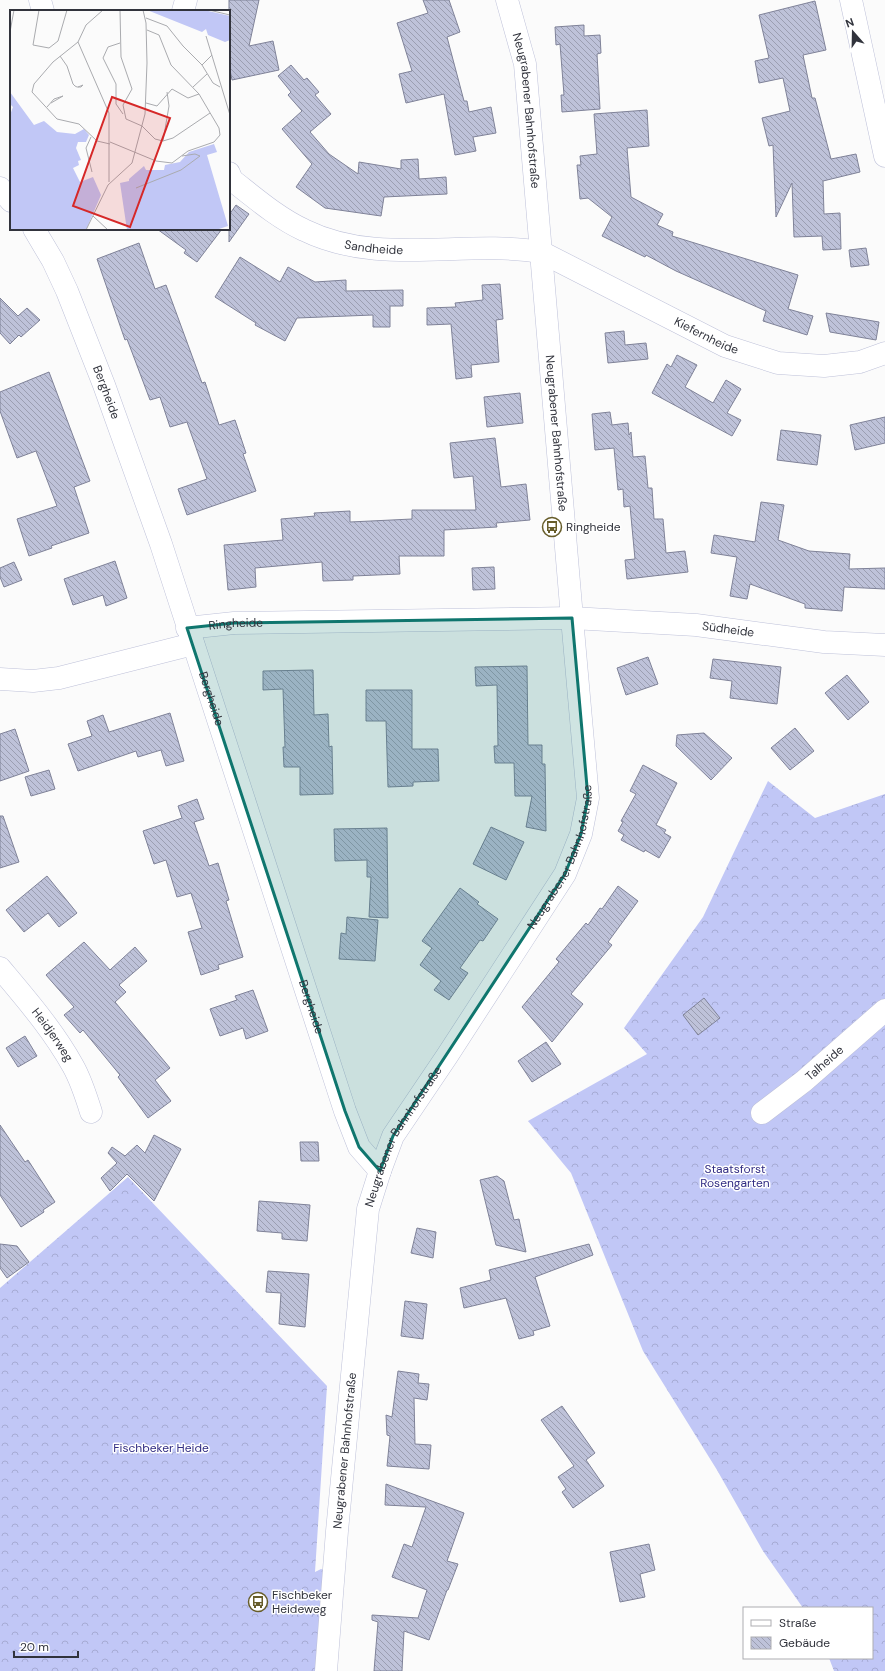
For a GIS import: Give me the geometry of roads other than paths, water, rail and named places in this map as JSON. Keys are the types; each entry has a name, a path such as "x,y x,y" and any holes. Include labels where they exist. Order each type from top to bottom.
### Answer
{"street":[{"path":"40,0 43,10"},
{"path":"183,10 186,0"},
{"name":"Neugrabener Bahnhofstraße","path":"326,1671 338,1523 368,1209 393,1136 447,1056 565,874 581,834 588,798 525,64 507,0"},
{"path":"851,0 885,156"},
{"name":"Sandheide","path":"230,177 276,214 291,224 324,239 343,244 380,250 510,248 541,252"},
{"path":"0,188 10,200"},
{"name":"Bergheide","path":"35,230 53,260 67,291 104,385 160,544 344,1111 359,1147 380,1171"},
{"name":"Kiefernheide","path":"541,252 725,346 778,363 824,366 860,362 885,353"},
{"name":"Ringheide","path":"0,678 33,681 59,678 234,623 572,618"},
{"name":"Südheide","path":"572,618 696,625 824,642 885,645"},
{"name":"Heidjerweg","path":"0,968 31,1005 64,1050 80,1081 91,1112"},
{"name":"Talheide","path":"762,1113 804,1081 885,1010"}],"place":[{"name":"Ringheide","path":"552,527"},
{"name":"Fischbeker Heideweg","path":"258,1602"}],"park label":[{"name":"Staatsforst Rosengarten","path":"735,1176"},
{"name":"Fischbeker Heide","path":"161,1448"}]}
